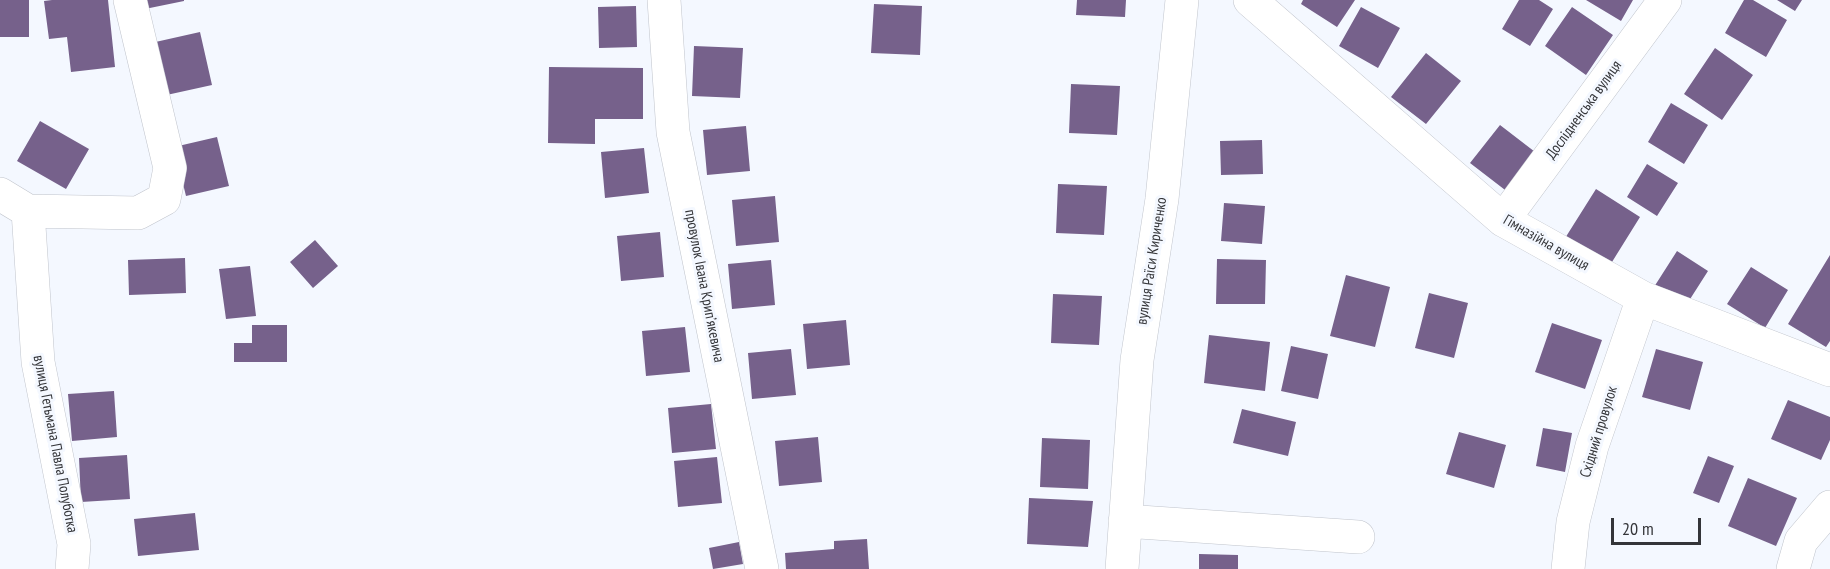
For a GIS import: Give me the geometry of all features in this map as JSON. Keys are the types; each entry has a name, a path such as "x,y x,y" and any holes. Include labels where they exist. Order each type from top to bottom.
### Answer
{"street":[{"path":"0,194 28,212 138,213 164,199 170,168 130,0"},
{"name":"провулок Івана Крипʼякевича","path":"664,0 673,132 762,569"},
{"name":"вулиця Раїси Кириченко","path":"1122,569 1137,360 1162,199 1182,0"},
{"name":"Гімназійна вулиця","path":"1250,0 1503,220 1643,298 1830,370"},
{"name":"Дослідненська вулиця","path":"1503,220 1665,0"},
{"name":"вулиця Гетьмана Павла Полуботка","path":"28,212 38,362 74,544 72,569"},
{"name":"Східний провулок","path":"1568,569 1573,522 1592,446 1643,298"},
{"path":"1793,569 1801,542 1830,507"},
{"path":"1125,521 1358,537"}],"building":[{"path":"0,0 29,0 29,37 0,37"},
{"path":"108,0 115,67 71,72 67,37 49,39 44,1"},
{"path":"138,0 184,0 184,1 140,10"},
{"path":"1077,0 1126,0 1125,17 1076,15"},
{"path":"1303,0 1355,0 1337,27 1301,4"},
{"path":"1519,0 1539,0 1553,9 1530,46 1502,29"},
{"path":"1586,0 1633,0 1621,21"},
{"path":"1744,0 1753,0 1787,20 1766,57 1725,33"},
{"path":"1777,0 1802,0 1795,11"},
{"path":"874,4 922,6 920,55 871,53"},
{"path":"636,6 637,47 599,48 598,7"},
{"path":"1361,7 1400,28 1378,68 1339,46"},
{"path":"1572,7 1613,35 1586,75 1545,46"},
{"path":"200,32 212,85 162,96 151,43"},
{"path":"694,46 743,48 740,98 692,96"},
{"path":"1715,48 1753,75 1722,120 1684,94"},
{"path":"1426,53 1461,81 1426,124 1391,97"},
{"path":"549,67 643,68 643,119 595,119 595,144 548,143"},
{"path":"1071,84 1120,86 1117,135 1069,133"},
{"path":"1671,103 1708,125 1684,164 1648,142"},
{"path":"40,121 89,149 66,189 17,161"},
{"path":"1500,125 1539,155 1509,193 1470,163"},
{"path":"746,126 750,171 707,175 703,130"},
{"path":"217,137 229,186 186,196 174,147"},
{"path":"1262,140 1263,174 1221,175 1220,141"},
{"path":"644,148 649,193 605,198 601,152"},
{"path":"1647,164 1678,183 1657,216 1627,197"},
{"path":"1058,184 1107,186 1104,235 1056,233"},
{"path":"1596,189 1640,217 1607,270 1562,243"},
{"path":"775,196 779,242 736,246 732,200"},
{"path":"1224,203 1265,206 1262,244 1221,241"},
{"path":"660,232 664,277 621,281 617,236"},
{"path":"315,240 338,266 313,288 290,262"},
{"path":"1677,251 1708,271 1685,307 1654,287"},
{"path":"1830,255 1830,341 1826,347 1788,324"},
{"path":"185,258 186,293 129,295 128,260"},
{"path":"1217,259 1266,260 1265,304 1216,304"},
{"path":"771,260 775,305 732,309 728,264"},
{"path":"250,266 256,316 226,319 219,269"},
{"path":"1751,267 1788,290 1765,328 1727,304"},
{"path":"1346,275 1390,287 1375,347 1330,336"},
{"path":"1429,293 1468,303 1454,358 1415,348"},
{"path":"1053,294 1102,296 1099,345 1051,343"},
{"path":"846,320 850,365 807,369 803,324"},
{"path":"1552,323 1602,340 1585,389 1535,372"},
{"path":"252,325 287,325 287,362 234,362 234,343 252,343"},
{"path":"685,327 690,372 646,376 642,331"},
{"path":"1209,335 1270,342 1265,391 1204,383"},
{"path":"1291,346 1328,354 1318,399 1281,391"},
{"path":"791,349 796,395 752,399 748,353"},
{"path":"1656,349 1703,362 1690,410 1642,397"},
{"path":"114,391 117,437 72,441 68,394"},
{"path":"1788,400 1830,417 1830,440 1821,460 1771,439"},
{"path":"711,404 716,449 672,453 668,408"},
{"path":"1242,409 1296,422 1288,456 1233,443"},
{"path":"1543,428 1572,433 1565,472 1536,466"},
{"path":"1459,432 1506,445 1494,488 1446,474"},
{"path":"818,437 822,482 779,486 775,441"},
{"path":"1042,438 1090,440 1088,489 1040,487"},
{"path":"127,455 130,499 81,502 79,458"},
{"path":"1708,456 1734,466 1719,503 1693,493"},
{"path":"717,457 722,503 678,507 674,461"},
{"path":"1748,478 1797,498 1776,546 1728,526"},
{"path":"1029,498 1093,501 1088,547 1027,544"},
{"path":"195,513 199,550 138,556 134,519"},
{"path":"867,539 869,569 786,569 785,553 834,549 834,541"},
{"path":"739,542 743,564 713,569 709,548"},
{"path":"1199,554 1238,555 1238,569 1199,569"}]}
